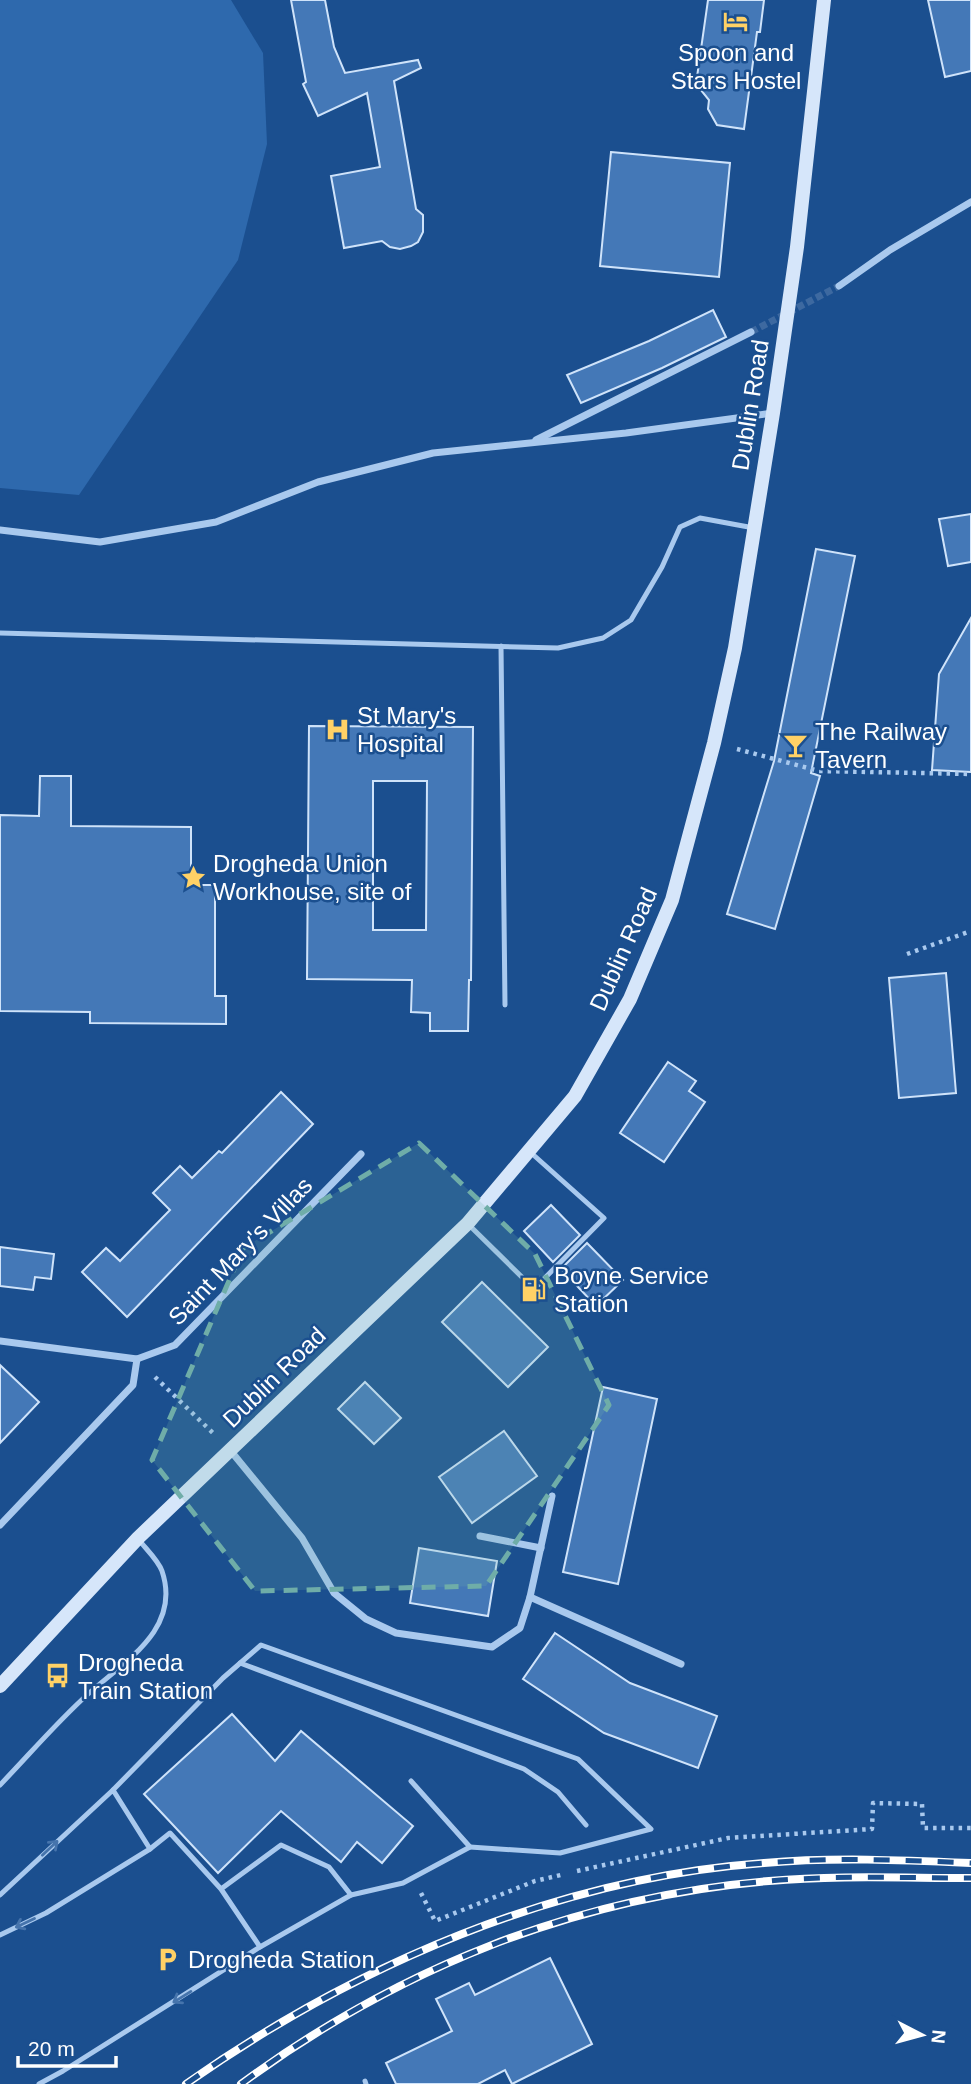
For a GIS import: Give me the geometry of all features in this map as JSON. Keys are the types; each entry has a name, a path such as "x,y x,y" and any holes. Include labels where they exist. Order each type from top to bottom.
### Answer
{"main road":[{"name":"Dublin Road","path":"0,1686 138,1538 468,1223 576,1096 630,999 672,900 714,743 735,648 797,247 824,0"}],"street":[{"path":"839,286 890,250 971,202"},
{"path":"530,443 751,332"},
{"path":"0,530 100,542 216,522 318,482 433,453 626,433 772,413"},
{"name":"Saint Mary's Villas","path":"0,1340 137,1359 175,1345 361,1154"},
{"path":"0,1525 133,1385 137,1359"},
{"path":"230,1450 302,1538 334,1593 366,1619 396,1633 492,1647 520,1628 530,1597 552,1496"},
{"path":"480,1536 541,1548"},
{"path":"530,1597 681,1664"}],"lane":[{"path":"0,633 558,648 603,638 631,620 662,567 680,527 701,518 754,528"},
{"path":"501,646 505,1005"},
{"path":"468,1223 534,1289 604,1218 529,1151"},
{"path":"0,1785 86,1695 131,1658 158,1628 166,1595 161,1569 138,1538"},
{"path":"0,1895 113,1790 261,1645 578,1759 651,1829 560,1853 470,1847 403,1883 351,1895 260,1947 39,2084"},
{"path":"240,1663 524,1769 558,1792 586,1825"},
{"path":"411,1781 470,1847"},
{"path":"113,1790 150,1849"},
{"path":"0,1935 46,1913 150,1849 170,1833 221,1889 260,1947"},
{"path":"221,1889 281,1844 329,1867 351,1895"}],"path":[{"path":"714,743 820,771 971,774"},
{"path":"907,954 971,931"},
{"path":"137,1359 230,1450"},
{"path":"413,1878 435,1921 535,1881 728,1838 872,1829 873,1803 922,1804 923,1828 971,1828"}],"highlighted area":[{"path":"419,1143 535,1254 609,1405 486,1586 255,1591 152,1460 243,1248"}],"shaded area":[{"path":"0,0 231,0 263,53 267,144 238,260 79,495 0,488"}],"building":[{"path":"291,0 325,0 334,47 345,73 418,60 421,68 394,81 416,209 423,215 423,232 418,242 411,246 400,249 390,247 382,241 344,248 331,176 380,167 367,93 318,116 303,84 306,82"},
{"path":"708,0 764,0 744,129 717,125 708,109 709,100 696,84"},
{"path":"928,0 971,0 971,71 945,77"},
{"path":"611,152 730,163 719,277 600,266"},
{"path":"713,310 726,337 581,403 567,375 649,341"},
{"path":"971,514 971,562 948,566 939,519"},
{"path":"816,549 855,556 811,773 820,776 775,929 727,914 774,761"},
{"path":"971,618 971,772 932,770 939,674"},
{"path":"309,726 473,727 471,980 468,1031 430,1031 430,1013 411,1012 412,980 307,979","holes":["373,781 427,781 426,930 373,930"]},
{"path":"40,776 71,776 71,826 191,827 191,885 215,885 215,996 226,996 226,1024 90,1023 90,1012 0,1011 0,815 39,816"},
{"path":"946,973 956,1093 899,1098 889,978"},
{"path":"668,1062 696,1081 689,1091 705,1102 664,1162 620,1133"},
{"path":"281,1092 313,1124 127,1317 82,1272 106,1248 120,1261 170,1210 153,1193 180,1166 192,1178 219,1151 222,1153"},
{"path":"551,1205 580,1235 553,1262 524,1231"},
{"path":"587,1243 623,1280 596,1306 561,1269"},
{"path":"0,1247 54,1254 51,1279 35,1277 33,1290 0,1286"},
{"path":"482,1282 548,1347 508,1387 442,1322"},
{"path":"0,1365 39,1402 0,1443"},
{"path":"365,1382 401,1418 374,1444 338,1409"},
{"path":"603,1387 657,1399 618,1584 563,1572"},
{"path":"504,1431 537,1476 472,1523 439,1477"},
{"path":"419,1548 497,1561 488,1616 410,1603"},
{"path":"555,1633 630,1683 717,1716 698,1768 604,1733 523,1679"},
{"path":"232,1714 275,1761 301,1731 413,1826 382,1863 357,1842 341,1862 281,1811 218,1873 144,1794"},
{"path":"550,1958 592,2044 512,2084 505,2070 478,2084 396,2084 386,2063 452,2031 436,1999 469,1983 475,1995"}],"tunnel":[{"path":"751,332 839,286"}],"railway":[{"path":"186,2084 319,2001 389,1966 461,1935 535,1908 610,1887 687,1872 764,1863 842,1860 971,1863"},
{"path":"241,2084 362,2006 425,1973 491,1945 558,1922 627,1903 697,1890 769,1881 845,1877 971,1878"}],"place":[{"name":"Spoon and Stars Hostel","path":"736,21"},
{"name":"St Mary's Hospital","path":"337,729"},
{"name":"The Railway Tavern","path":"795,745"},
{"name":"Drogheda Union Workhouse, site of","path":"193,877"},
{"name":"Boyne Service Station","path":"534,1289"},
{"name":"Drogheda Train Station","path":"58,1676"},
{"name":"Drogheda Station","path":"168,1959"}]}
